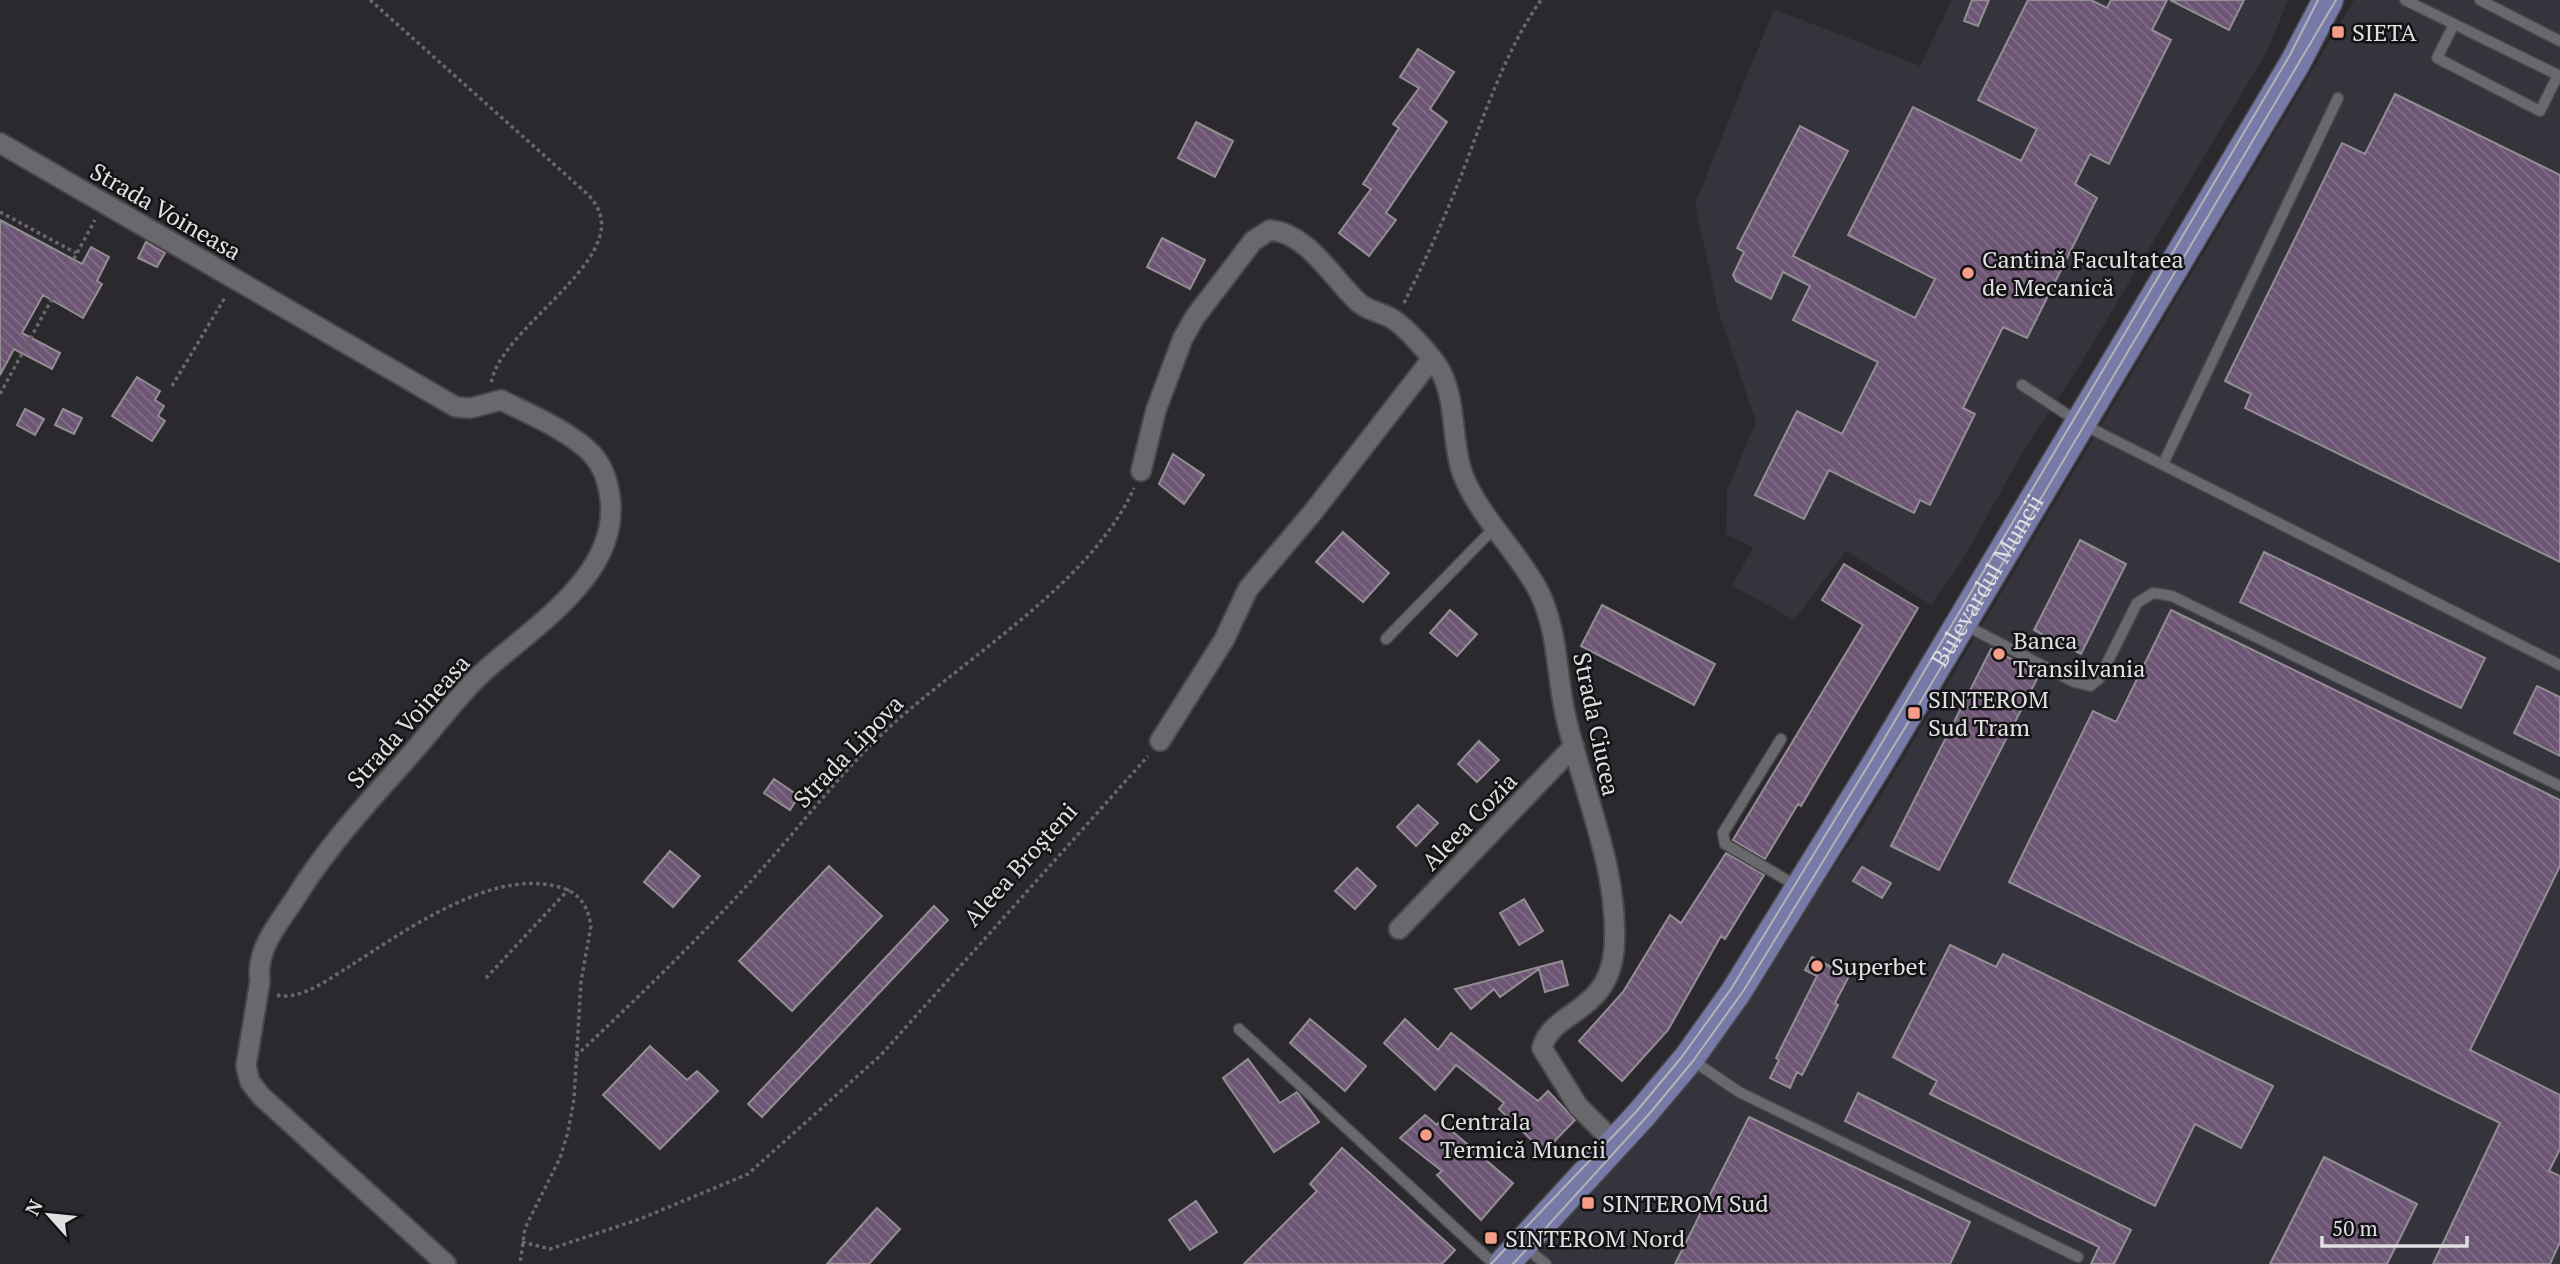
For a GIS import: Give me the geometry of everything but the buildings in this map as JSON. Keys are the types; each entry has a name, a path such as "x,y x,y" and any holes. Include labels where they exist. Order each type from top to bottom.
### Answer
{"main road":[{"name":"Bulevardul Muncii","path":"1514,1249 1615,1143 1689,1058 1737,992 2080,423 2295,62 2328,0"}],"street":[{"name":"Strada Voineasa","path":"0,143 456,407 471,408 495,400 577,442 592,454 602,469 609,490 611,513 598,555 583,582 473,683 331,847 263,949 258,968 260,981 246,1066 250,1082 261,1096 446,1264"},
{"name":"Strada Ciucea","path":"1142,471 1156,410 1184,338 1210,297 1262,233 1281,231 1291,236 1320,261 1360,304 1388,317 1432,360 1445,384 1462,473 1471,494 1522,563 1550,618 1564,712 1606,866 1612,898 1614,948 1612,968 1595,998 1554,1031 1542,1048 1578,1106 1615,1143"},
{"path":"1160,741 1224,640 1248,589 1313,512 1432,360"},
{"name":"Aleea Cozia","path":"1399,929 1574,747"}],"lane":[{"path":"2404,0 2454,24 2559,75 2540,111 2437,58 2454,24"},
{"path":"2480,0 2560,41"},
{"path":"2163,464 2338,98"},
{"path":"2022,385 2080,423 2560,665"},
{"path":"1386,639 1494,527"},
{"path":"1961,622 2074,682 2090,686 2099,679 2137,603 2153,593 2172,596 2560,786"},
{"path":"1781,739 1723,833 1725,844 1801,888"},
{"path":"1239,1029 1494,1264"},
{"path":"1689,1058 1740,1092 2078,1257"},
{"path":"1514,1249 1546,1264"}],"path":[{"path":"370,0 575,183 598,209 600,231 581,271 497,361 491,385 495,400"},
{"path":"1388,317 1440,226 1515,44 1541,0"},
{"path":"0,394 104,203"},
{"path":"0,212 76,253"},
{"path":"172,386 236,279"},
{"name":"Strada Lipova","path":"576,1056 655,981 749,884 877,739 1032,609 1077,566 1118,515 1142,471"},
{"name":"Aleea Broșteni","path":"522,1242 550,1249 640,1219 748,1174 881,1055 1125,784 1160,741"},
{"path":"260,981 265,990 275,995 296,995 337,974 403,932 472,897 501,887 534,883 569,890 588,909 591,926 579,993 568,1132 522,1242 520,1264"},
{"path":"486,978 569,890"}],"shaded area":[{"path":"1952,0 2288,0 2268,50 2078,368 2024,450 1962,561 1931,605 1846,551 1794,620 1732,585 1753,548 1726,534 1727,490 1756,422 1719,313 1695,204 1774,9 1920,66"},
{"path":"2354,0 2560,0 2560,1264 1527,1264 1644,1134 1864,824"}],"tram line":[{"path":"1491,1264 1636,1112 1681,1058 1731,989 1874,756 2290,55 2318,0"},
{"path":"1513,1264 1650,1113 1693,1061 1744,990 1914,713 2336,0"}],"place":[{"name":"SIETA","path":"2338,32"},
{"name":"Cantină Facultatea de Mecanică","path":"1968,273"},
{"name":"Banca Transilvania","path":"1999,654"},
{"name":"SINTEROM Sud Tram","path":"1914,713"},
{"name":"Superbet","path":"1817,966"},
{"name":"Centrala Termică Muncii","path":"1426,1135"},
{"name":"SINTEROM Sud","path":"1588,1203"},
{"name":"SINTEROM Nord","path":"1491,1238"}]}
